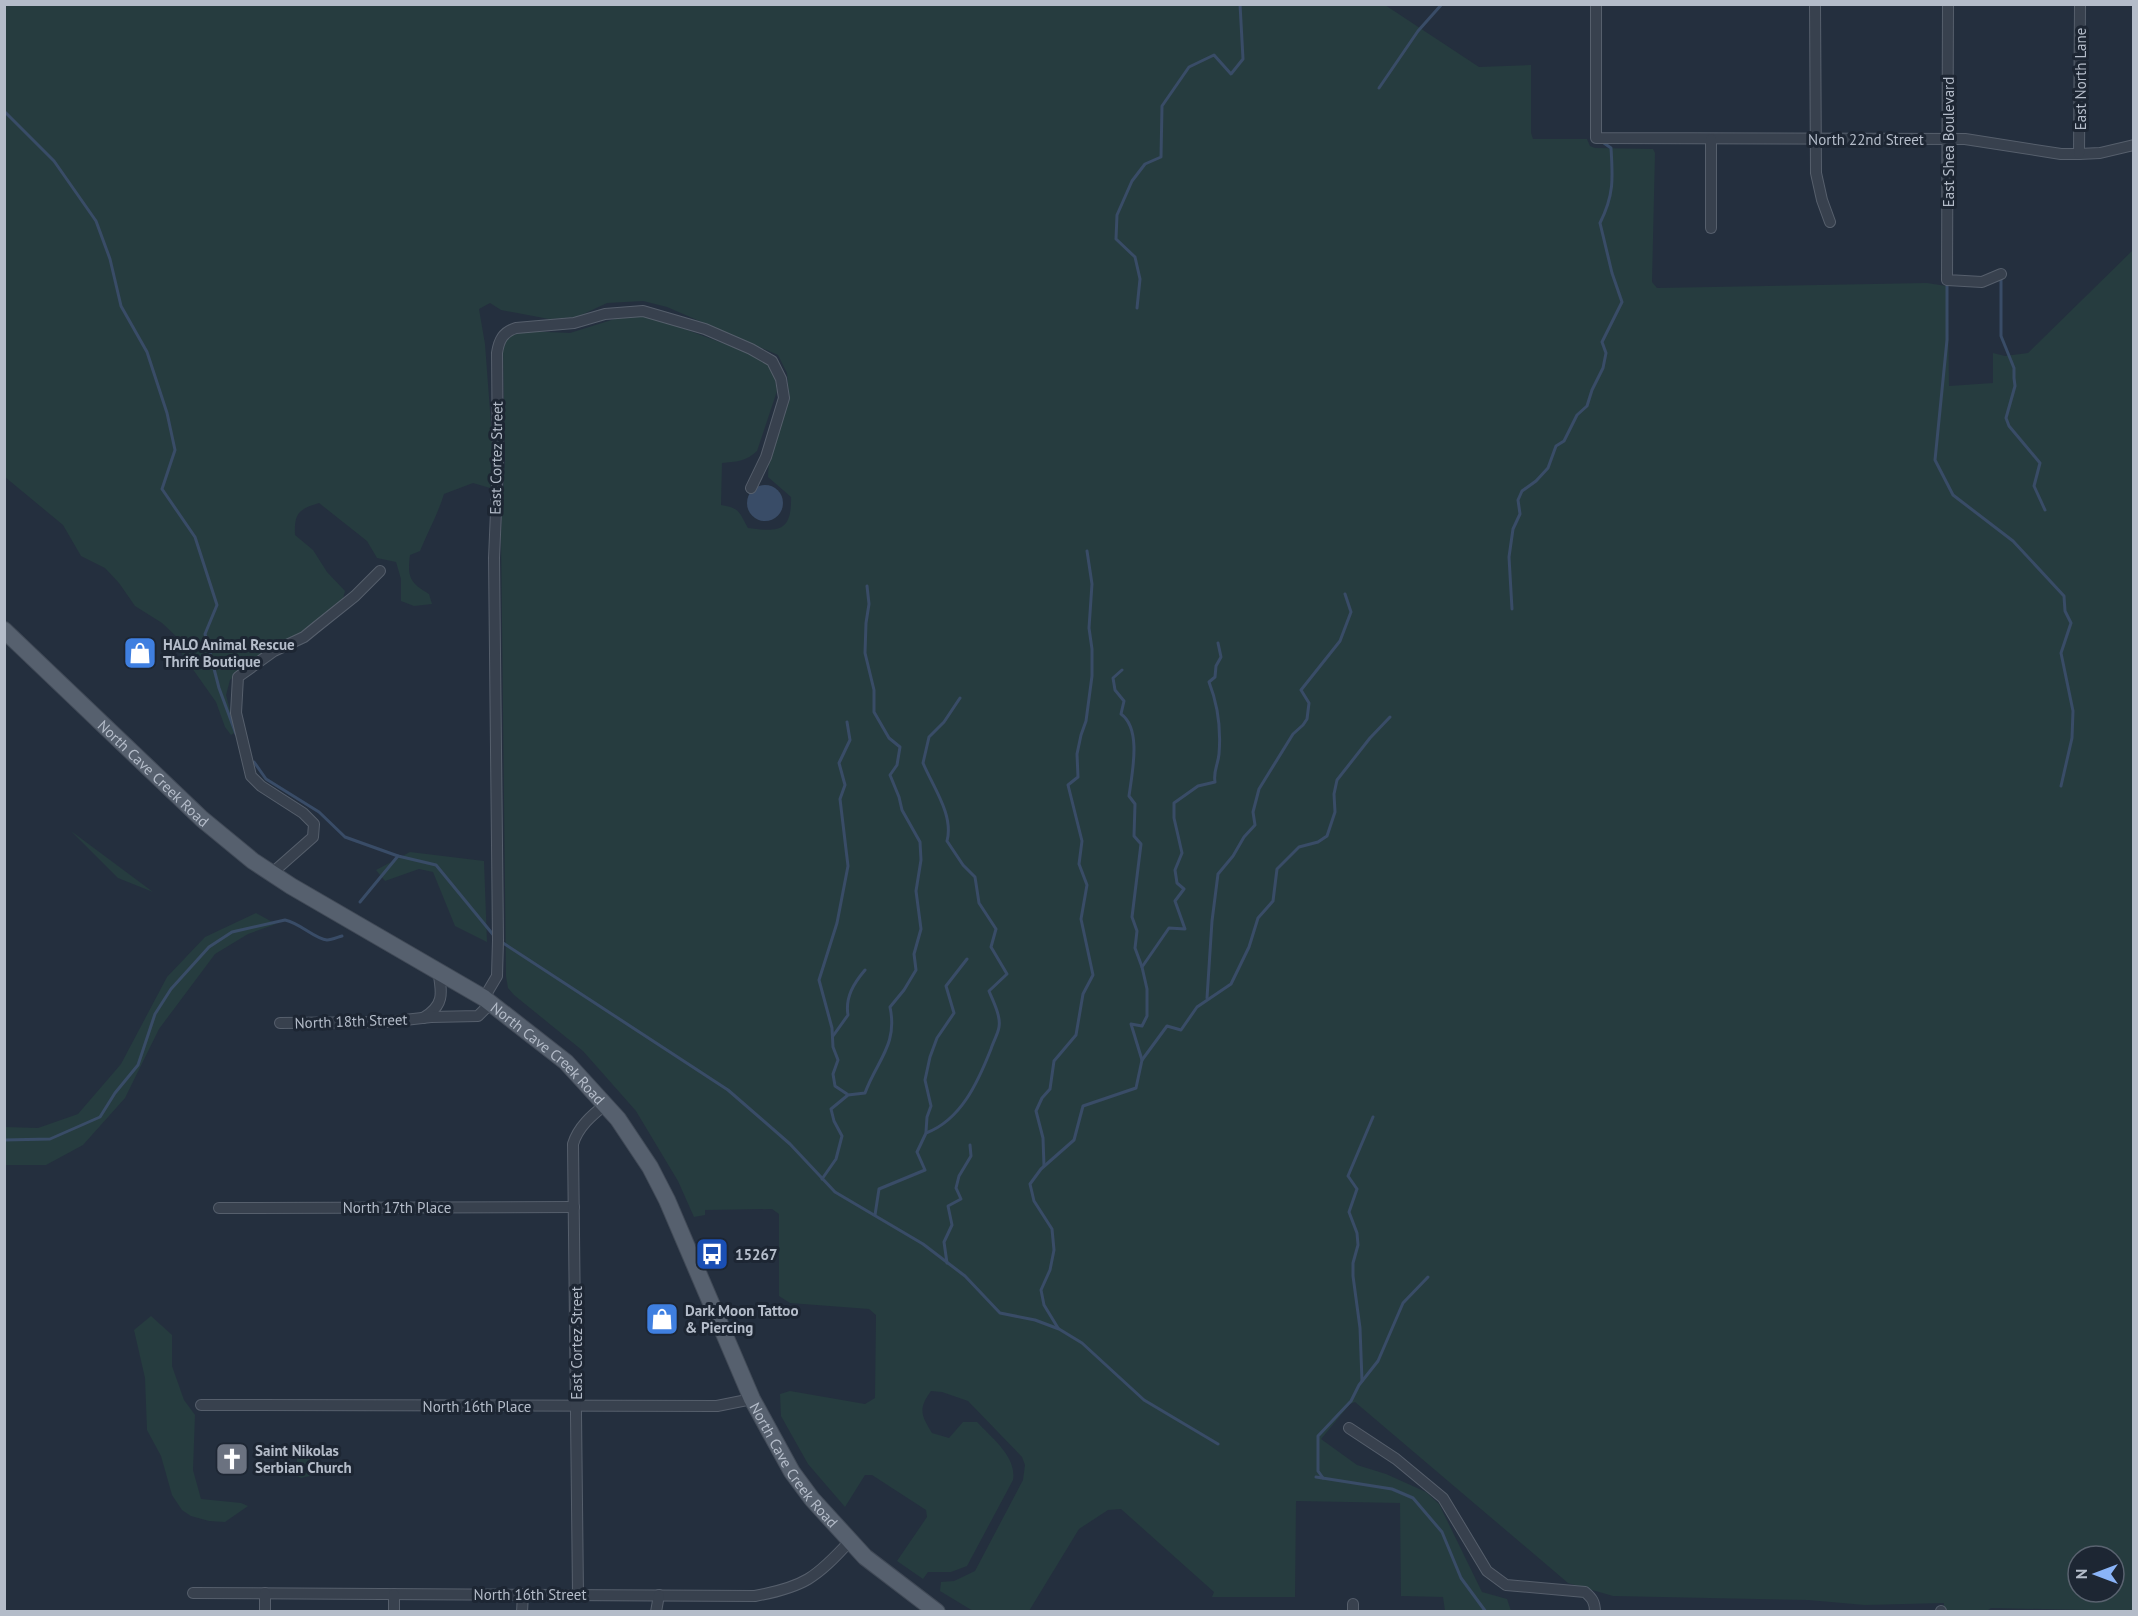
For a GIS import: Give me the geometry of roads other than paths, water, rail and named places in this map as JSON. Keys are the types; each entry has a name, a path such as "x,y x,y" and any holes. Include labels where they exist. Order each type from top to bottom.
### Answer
{"main road":[{"name":"North Cave Creek Road","path":"4,630 202,819 272,874 487,1000 566,1062 606,1104 650,1167 667,1200 752,1399 792,1472 812,1499 850,1541 889,1577 937,1611"}],"street":[{"name":"North 22nd Street","path":"1596,4 1596,138 1948,139 1975,140 2061,154 2100,153 2133,145"},
{"path":"1815,4 1816,173 1830,222"},
{"name":"East Shea Boulevard","path":"1948,4 1947,280 1982,282 2001,274"},
{"name":"East North Lane","path":"2079,154 2080,4"},
{"path":"1711,139 1711,228"},
{"name":"East Cortez Street","path":"487,1000 497,976 498,940 494,558 498,465 497,352 499,341 507,331 516,328 574,323 605,314 643,311 705,329 772,361 781,379 784,398 766,457 752,488"},
{"path":"272,874 313,837 314,824 303,813 261,786 251,776 236,713 238,677 274,651 310,632 355,596 380,571"},
{"name":"North 18th Street","path":"423,1018 440,1004 441,987 438,970"},
{"name":"North 18th Street","path":"280,1023 387,1022 478,1016 487,1000"},
{"name":"East Cortez Street","path":"578,1594 575,1139 591,1116 606,1104"},
{"name":"North 17th Place","path":"219,1208 574,1207"},
{"name":"North 16th Place","path":"201,1405 717,1406 752,1399"},
{"path":"1349,1428 1396,1459 1443,1498 1487,1571 1506,1585 1585,1592 1592,1597 1595,1611"},
{"name":"North 16th Street","path":"193,1593 754,1596 784,1591 806,1581 850,1541"},
{"path":"265,1611 266,1593"},
{"path":"394,1594 394,1611"},
{"path":"522,1611 523,1594"},
{"path":"656,1611 659,1595"}],"water":[{"path":"765,485 778,490 783,503 778,516 765,521 752,516 747,503 752,490"}],"waterway":[{"path":"1137,308 1140,279 1135,257 1116,239 1117,215 1132,181 1145,164 1161,157 1162,106 1189,67 1214,55 1231,74 1243,59 1240,4"},
{"path":"1379,88 1418,31 1442,4"},
{"path":"4,111 54,161 96,221 110,259 121,306 147,352 167,413 175,450 162,489 195,537 217,605 205,634 219,688 236,734"},
{"path":"1512,609 1509,557 1513,529 1520,514 1518,500 1522,491 1548,468 1556,446 1564,441 1577,415 1587,406 1603,368 1606,353 1602,342 1622,302 1612,273 1600,223 1608,204 1612,178 1611,148 1601,141"},
{"path":"2001,278 2001,336 2014,368 2015,386 2006,418 2009,426 2040,463 2034,486 2045,510"},
{"path":"1947,284 1947,340 1935,460 1953,495 2013,541 2064,596 2065,611 2071,623 2061,653 2073,711 2072,738 2061,786"},
{"path":"1044,1166 1043,1138 1036,1111 1042,1098 1050,1089 1054,1061 1076,1035 1083,994 1093,975 1081,919 1087,885 1079,864 1082,841 1068,785 1078,777 1077,754 1086,721 1092,676 1089,628 1092,584 1087,551"},
{"path":"822,1179 836,1159 842,1136 831,1109 848,1095 865,1093 889,1042 892,1020 890,1007 916,970 914,954 921,929 916,891 921,860 920,842 902,810 890,775 897,765 900,747 889,738 874,712 874,690 865,653 869,604 867,586"},
{"path":"1207,998 1212,921 1218,874 1255,825 1253,812 1259,789 1293,734 1307,719 1309,703 1301,690 1340,641 1351,612 1345,594"},
{"path":"1142,967 1169,928 1185,929 1175,901 1184,889 1177,883 1175,870 1182,853 1174,818 1174,803 1198,786 1215,782 1220,736 1217,709 1209,682 1215,677 1216,666 1221,657 1218,643"},
{"path":"1122,670 1113,678 1115,690 1124,701 1121,714 1132,730 1134,740 1129,796 1135,804 1134,836 1141,844 1132,917 1137,931 1135,948 1147,989 1147,1016 1142,1026 1131,1024 1142,1060"},
{"path":"875,1215 879,1189 925,1170 917,1152 926,1133 949,1119 967,1098 980,1074 999,1027 998,1013 989,991 1007,974 991,947 996,929 979,903 975,877 963,865 947,841 948,821 945,811 923,763 929,737 944,722 960,698"},
{"path":"1058,1328 1044,1305 1041,1290 1050,1270 1054,1250 1052,1229 1034,1201 1030,1184 1041,1169 1074,1140 1083,1106 1136,1088 1142,1060 1167,1026 1181,1030 1197,1007 1231,984 1249,947 1258,918 1273,901 1277,869 1299,847 1318,842 1327,836 1335,812 1334,794 1337,780 1390,717"},
{"path":"847,722 850,740 839,763 845,785 840,799 848,866 837,923 819,980 832,1028 833,1047 838,1060 833,1074 835,1086 847,1094"},
{"path":"254,762 266,779 319,812 345,837 398,856 436,865 495,937"},
{"path":"360,902 398,856"},
{"path":"4,1140 50,1139 100,1117 115,1093 138,1065 155,1014 171,989 209,947 232,932 285,920 322,939 329,940 342,936"},
{"path":"500,941 728,1090 790,1144 835,1192 923,1244 965,1276 1000,1313 1035,1320 1059,1329 1082,1343 1144,1400 1218,1444"},
{"path":"926,1132 927,1117 931,1106 925,1080 930,1057 937,1038 954,1013 946,986 967,959"},
{"path":"833,1036 848,1015 847,1008 851,991 865,970"},
{"path":"1362,1381 1360,1328 1353,1276 1353,1263 1358,1245 1357,1233 1349,1212 1357,1189 1348,1176 1373,1117"},
{"path":"947,1263 944,1242 952,1225 948,1206 961,1199 956,1188 959,1176 971,1156 970,1145"},
{"path":"1323,1478 1318,1471 1318,1436 1351,1401 1359,1385 1378,1361 1403,1303 1428,1277"},
{"path":"1316,1477 1392,1489 1413,1498 1442,1532 1461,1578 1486,1612"}],"place":[{"name":"HALO Animal Rescue Thrift Boutique","path":"140,653"},
{"name":"15267","path":"712,1254"},
{"name":"Dark Moon Tattoo & Piercing","path":"662,1319"},
{"name":"Saint Nikolas Serbian Church","path":"232,1459"}]}
